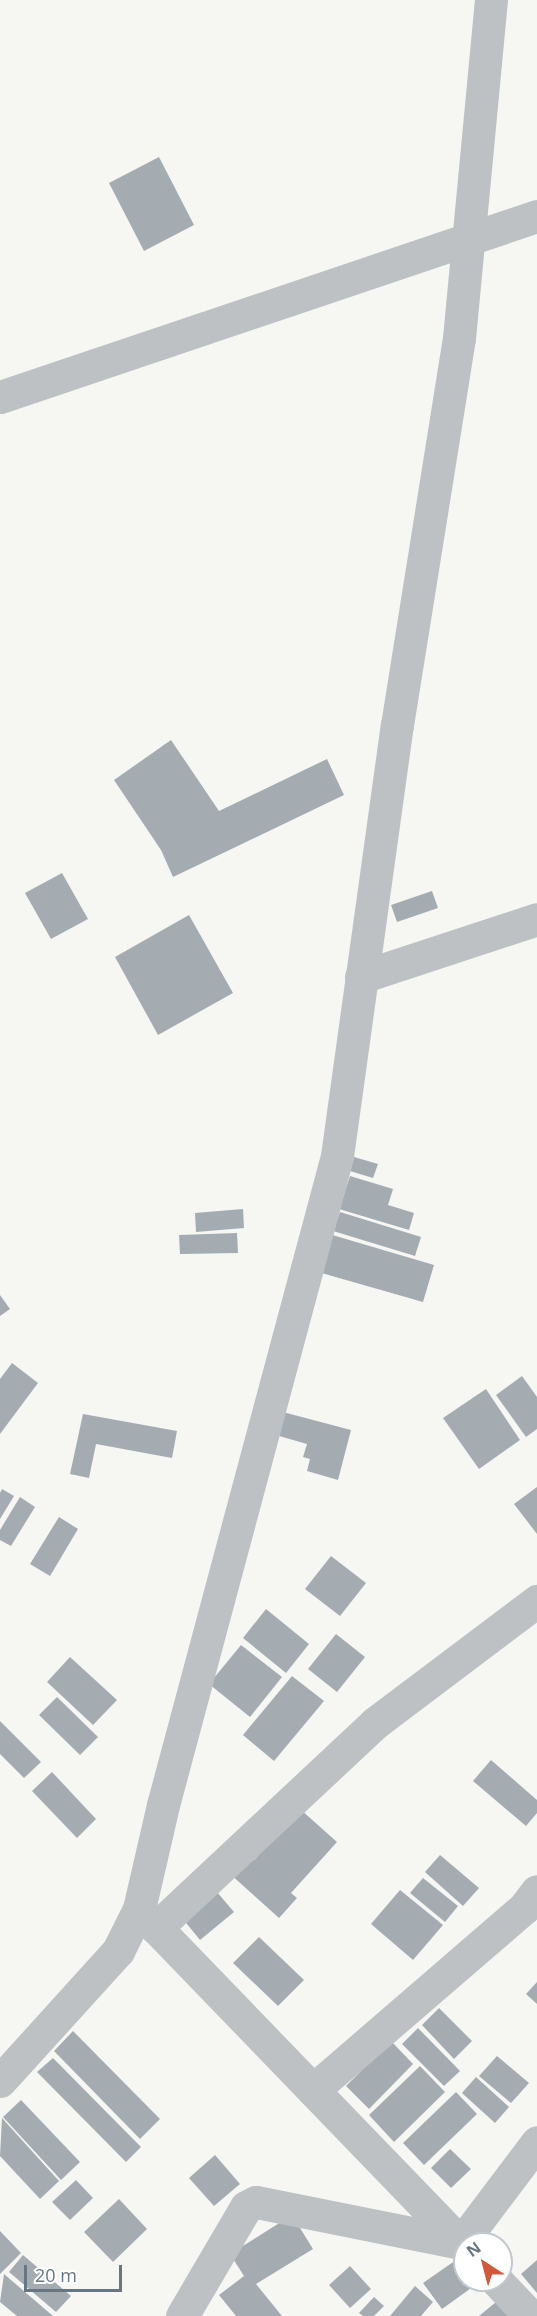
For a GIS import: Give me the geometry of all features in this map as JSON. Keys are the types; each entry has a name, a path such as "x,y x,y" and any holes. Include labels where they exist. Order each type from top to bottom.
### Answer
{"street":[{"path":"147,1919 163,1805 337,1156 361,977 459,338 491,0"},
{"path":"0,397 537,216"},
{"path":"361,977 537,919"},
{"path":"0,2081 147,1919 375,1723 537,1601"},
{"path":"313,2090 524,1908 537,1891"},
{"path":"147,1919 453,2235"},
{"path":"472,2232 537,2142"},
{"path":"182,2316 246,2208 256,2202 453,2243"},
{"path":"507,2292 530,2316"}],"building":[{"path":"159,157 194,225 144,251 109,183"},
{"path":"171,740 219,811 327,759 344,795 173,877 161,850 114,780"},
{"path":"62,873 88,919 51,939 25,893"},
{"path":"432,891 438,908 397,922 391,905"},
{"path":"189,915 233,993 158,1035 115,957"},
{"path":"354,1157 378,1164 373,1178 350,1171"},
{"path":"350,1176 393,1189 388,1205 414,1213 409,1230 339,1209"},
{"path":"243,1209 244,1228 196,1232 195,1213"},
{"path":"340,1212 421,1237 415,1256 333,1231"},
{"path":"237,1233 238,1253 180,1254 179,1235"},
{"path":"329,1234 434,1265 423,1302 318,1272"},
{"path":"0,1295 10,1309 0,1316"},
{"path":"12,1363 38,1383 0,1434 0,1379"},
{"path":"522,1376 537,1397 537,1429 526,1437 496,1395"},
{"path":"486,1389 520,1440 479,1469 443,1418"},
{"path":"279,1411 351,1430 338,1480 307,1471 310,1459 303,1457 307,1444 272,1434"},
{"path":"83,1414 177,1431 172,1458 96,1444 89,1478 70,1474"},
{"path":"537,1487 537,1534 514,1504"},
{"path":"2,1489 14,1496 0,1519 0,1493"},
{"path":"20,1497 35,1507 11,1546 0,1540 0,1530"},
{"path":"59,1517 78,1529 50,1576 30,1564"},
{"path":"331,1556 366,1583 340,1616 305,1589"},
{"path":"266,1609 309,1644 286,1673 243,1638"},
{"path":"336,1634 365,1657 337,1692 308,1669"},
{"path":"241,1645 282,1677 250,1717 209,1684"},
{"path":"70,1657 117,1700 93,1725 47,1682"},
{"path":"292,1676 324,1701 274,1761 243,1735"},
{"path":"57,1697 98,1737 80,1755 39,1715"},
{"path":"0,1721 41,1762 24,1778 0,1754"},
{"path":"491,1760 537,1800 537,1813 526,1826 473,1781"},
{"path":"52,1772 96,1819 77,1838 32,1791"},
{"path":"300,1809 337,1842 291,1893 297,1898 279,1918 229,1873 247,1854 254,1860"},
{"path":"440,1855 479,1888 463,1906 425,1872"},
{"path":"423,1878 458,1906 445,1922 410,1893"},
{"path":"211,1885 234,1912 200,1940 178,1913"},
{"path":"400,1890 443,1925 413,1960 371,1924"},
{"path":"259,1937 304,1980 278,2006 233,1963"},
{"path":"537,1982 537,2004 526,1994"},
{"path":"439,2008 472,2041 454,2059 422,2025"},
{"path":"418,2028 460,2071 444,2086 402,2044"},
{"path":"73,2031 160,2119 140,2139 54,2051"},
{"path":"391,2041 413,2064 369,2109 346,2086"},
{"path":"497,2056 529,2083 511,2103 479,2076"},
{"path":"53,2058 141,2147 126,2162 37,2072"},
{"path":"420,2066 445,2092 394,2142 369,2115"},
{"path":"476,2077 509,2107 495,2123 462,2093"},
{"path":"456,2092 477,2114 424,2165 403,2143"},
{"path":"21,2100 80,2162 61,2180 3,2117"},
{"path":"2,2118 59,2181 40,2199 0,2156"},
{"path":"450,2149 471,2169 451,2188 431,2168"},
{"path":"215,2155 240,2184 214,2206 189,2178"},
{"path":"76,2180 93,2198 70,2220 52,2202"},
{"path":"119,2199 147,2229 113,2262 84,2232"},
{"path":"292,2215 313,2249 256,2284 282,2316 236,2316 219,2295 244,2276 230,2254"},
{"path":"0,2231 21,2253 0,2274"},
{"path":"23,2255 71,2296 56,2312 9,2272"},
{"path":"537,2260 537,2293 521,2274"},
{"path":"453,2262 453,2292 466,2292 442,2309 423,2283"},
{"path":"350,2266 371,2289 350,2308 329,2285"},
{"path":"4,2274 53,2316 17,2316 0,2302"},
{"path":"415,2286 433,2302 421,2316 390,2316"},
{"path":"374,2297 384,2306 374,2316 363,2316 359,2313"},
{"path":"496,2302 508,2316 479,2316"}]}
